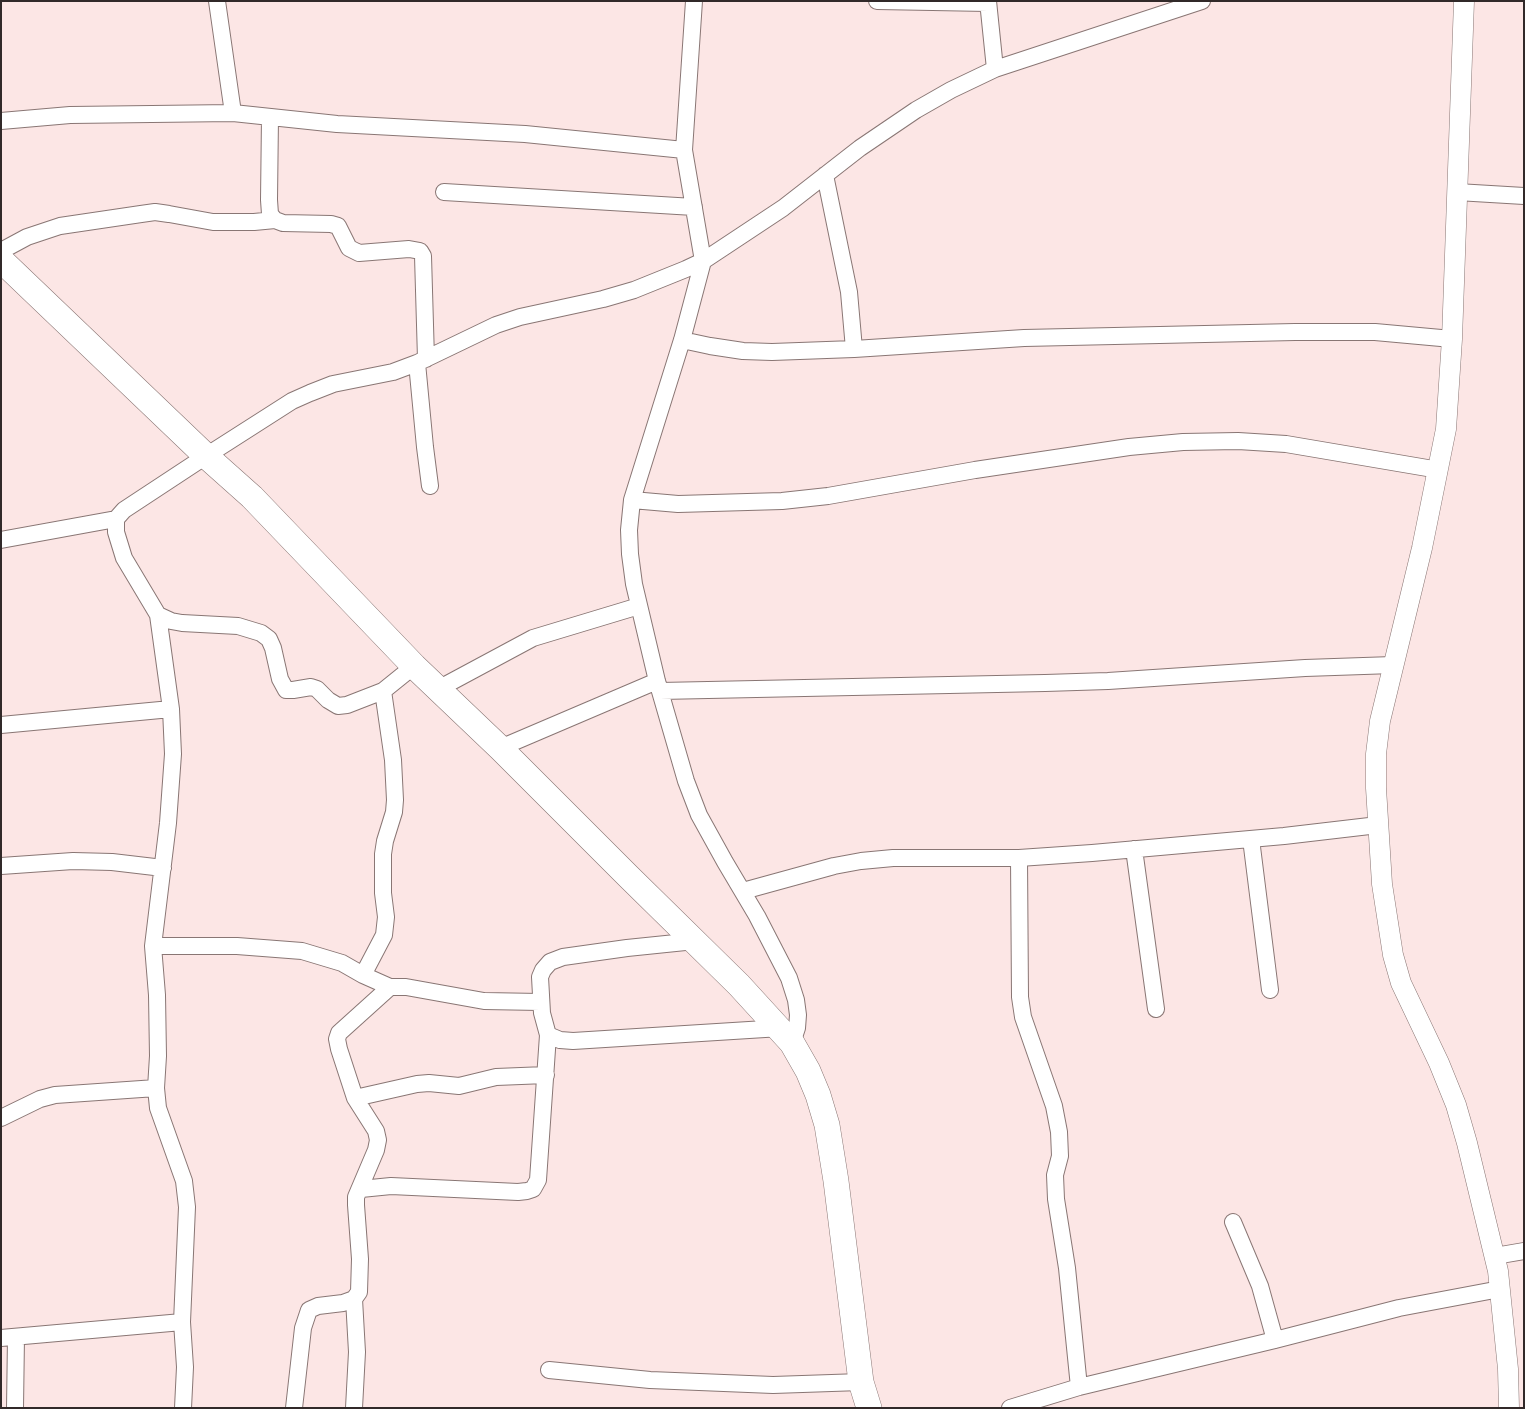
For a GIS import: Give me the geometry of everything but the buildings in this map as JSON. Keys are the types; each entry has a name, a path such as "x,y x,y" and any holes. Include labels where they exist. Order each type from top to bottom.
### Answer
{"main road":[{"path":"1,260 206,456 252,497 414,666 500,748 695,941 786,1035 808,1071 827,1125 836,1181 861,1382 869,1408"}],"street":[{"path":"217,1 233,113"},
{"path":"548,1035 560,1040 574,1041 786,1035 797,1028 798,1014 790,978 743,891 724,862 700,815 686,780 659,686 639,606 630,554 629,530 632,500 682,340 703,261 684,150 694,1"},
{"path":"877,1 988,2 995,69"},
{"path":"1,540 116,519 124,510 206,456 292,401 310,393 333,384 393,372 422,361 474,335 512,320 634,290 703,261 783,208 860,148 916,110 995,69 1171,6 1202,1"},
{"path":"1464,1 1452,339 1446,429 1422,548 1392,665 1380,721 1376,754 1378,825 1382,884 1393,955 1401,983 1440,1063 1456,1105 1495,1256 1508,1369 1509,1408"},
{"path":"1,121 70,115 233,113 337,124 525,134 684,150"},
{"path":"270,117 269,200 270,214 274,220"},
{"path":"825,175 850,292 854,349"},
{"path":"444,192 694,207"},
{"path":"1458,192 1516,196"},
{"path":"1,251 27,237 60,226 154,212 213,222 274,220 283,223 331,224 338,226 349,248 359,253 409,249 420,251 423,256 422,361 425,447 430,486"},
{"path":"682,340 710,346 772,352 854,349 1024,338 1295,332 1375,332 1452,339"},
{"path":"632,500 678,504 782,501 828,496 976,470 1129,447 1183,442 1238,441 1286,444 1439,470"},
{"path":"116,519 116,532 124,558 158,615 172,709 173,754 168,822 152,946 157,995 158,1056 156,1088 158,1108 184,1180 187,1207 182,1322 183,1408"},
{"path":"438,689 533,638 639,606"},
{"path":"158,615 171,621 182,623 238,626 261,633 269,639 273,648 280,678 286,690 311,687 338,706 347,705 383,690 414,666"},
{"path":"500,748 659,686 1108,681 1305,668 1392,665"},
{"path":"363,975 384,935 386,917 383,894 383,854 394,812 395,800 393,760 383,690"},
{"path":"1,725 172,709"},
{"path":"743,891 834,866 861,861 893,858 1019,858 1251,839 1378,825"},
{"path":"1251,839 1270,990"},
{"path":"1134,849 1156,1009"},
{"path":"1019,858 1020,997 1023,1017 1047,1080 1059,1132 1060,1156 1056,1175 1056,1199 1067,1268 1079,1388"},
{"path":"1,866 102,862 163,868"},
{"path":"361,1189 399,1186 518,1192 533,1189 538,1180 548,1035 540,1002 540,977 543,970 550,962 563,957 695,941"},
{"path":"152,946 237,946 302,952 342,963 363,975 390,986 406,987 484,1001 540,1002"},
{"path":"354,1408 357,1352 354,1299 359,1292 360,1275 356,1197 361,1189 378,1140 376,1131 355,1098 337,1039 339,1032 390,986"},
{"path":"355,1098 417,1084 429,1083 459,1086 496,1077 546,1075"},
{"path":"1,1118 40,1099 55,1095 156,1088"},
{"path":"1233,1222 1260,1286 1276,1340"},
{"path":"1495,1256 1524,1251"},
{"path":"1010,1408 1033,1404 1079,1388 1399,1308 1500,1289"},
{"path":"294,1408 303,1328 309,1310 318,1306 354,1299"},
{"path":"15,1408 9,1337 182,1322"},
{"path":"549,1370 650,1380 773,1385 861,1382"}]}
